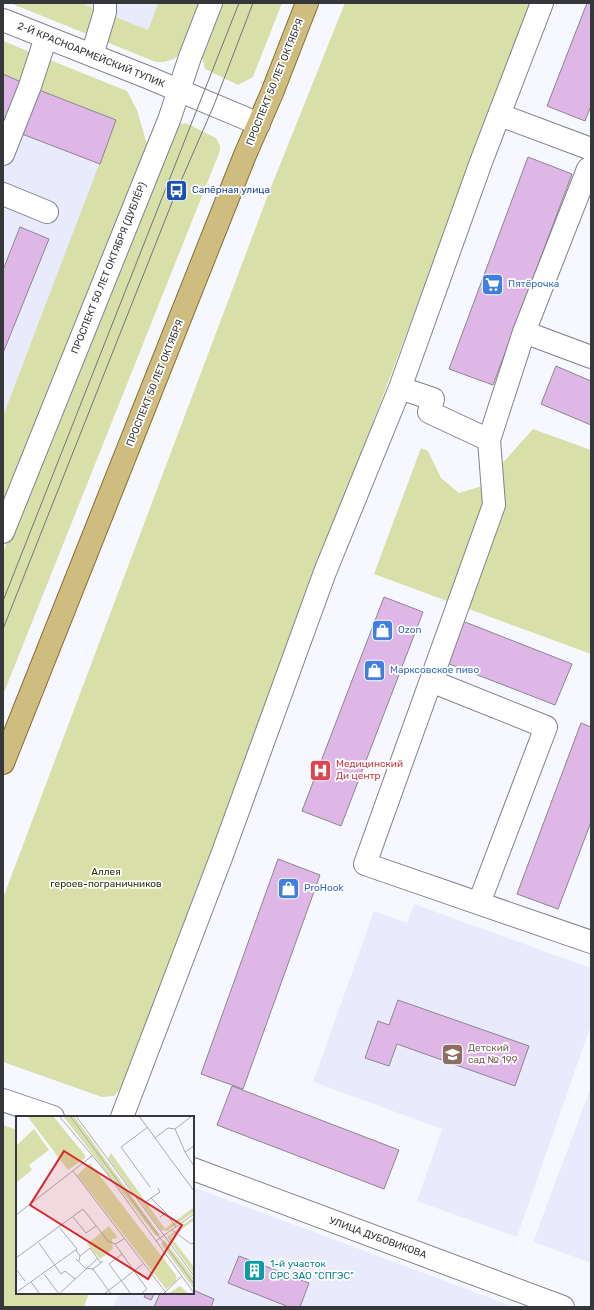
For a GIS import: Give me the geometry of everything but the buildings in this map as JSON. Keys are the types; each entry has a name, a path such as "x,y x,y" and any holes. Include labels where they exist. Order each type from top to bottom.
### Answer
{"main road":[{"name":"ПРОСПЕКТ 50 ЛЕТ ОКТЯБРЯ","path":"3,763 307,3"}],"street":[{"path":"92,55 105,12 105,3"},
{"name":"ПРОСПЕКТ 50 ЛЕТ ОКТЯБРЯ (ДУБЛЁР)","path":"3,532 169,120 211,3"},
{"path":"122,1116 222,855 325,572 400,388 481,162 542,3"},
{"name":"2-Й КРАСНОАРМЕЙСКИЙ ТУПИК","path":"3,20 179,90 259,124"},
{"path":"3,154 30,86 46,37"},
{"path":"500,115 591,149"},
{"path":"591,168 588,169 524,332 489,440 494,505 365,864 591,942"},
{"path":"3,194 46,212"},
{"path":"524,332 591,358"},
{"path":"400,388 433,399 429,412 489,440"},
{"path":"431,681 546,728 479,903"},
{"path":"3,1100 50,1116"},
{"name":"УЛИЦА ДУБОВИКОВА","path":"194,1169 563,1307"}],"shaded area":[{"path":"81,3 158,3 148,30"},
{"path":"3,74 21,82 22,134 100,164 3,416"},
{"name":"Детский сад № 199","path":"414,904 591,968 591,1025 517,1237 417,1201 442,1129 313,1082 374,911 407,923"},
{"path":"591,1087 591,1263 533,1242"},
{"path":"194,1187 515,1307 113,1307 119,1294 194,1294"}],"green space":[{"path":"10,3 81,3 148,30 158,3 202,3 184,50 174,59 164,62 156,62"},
{"path":"221,3 282,3 253,77 238,85 205,69 201,54"},
{"name":"Аллея героев-пограничников","path":"345,3 531,3 123,1086 114,1096 102,1097 3,1062 3,898 271,187"},
{"path":"3,41 127,91 137,110 147,144 3,510 3,416 116,120 39,90 3,74"},
{"path":"186,123 216,138 220,146 220,151 3,695 3,552 172,132 177,125"},
{"path":"533,429 591,450 591,654 374,574 421,448 428,451 441,478 459,493 482,486"},
{"path":"3,1125 16,1130 16,1294 89,1294 84,1307 3,1307"}],"tram line":[{"path":"3,601 239,3"},
{"path":"3,629 177,190 214,105 253,3"}],"place":[{"name":"Сапёрная улица","path":"177,190"},
{"name":"Пятёрочка","path":"493,284"},
{"name":"Ozon","path":"383,630"},
{"name":"Марксовское пиво","path":"374,670"},
{"name":"Медицинский Ди центр","path":"321,770"},
{"name":"ProHook","path":"289,888"},
{"name":"Детский сад № 199","path":"452,1054"},
{"name":"1-й участок СРС ЗАО \"СПГЭС\"","path":"254,1270"}]}
